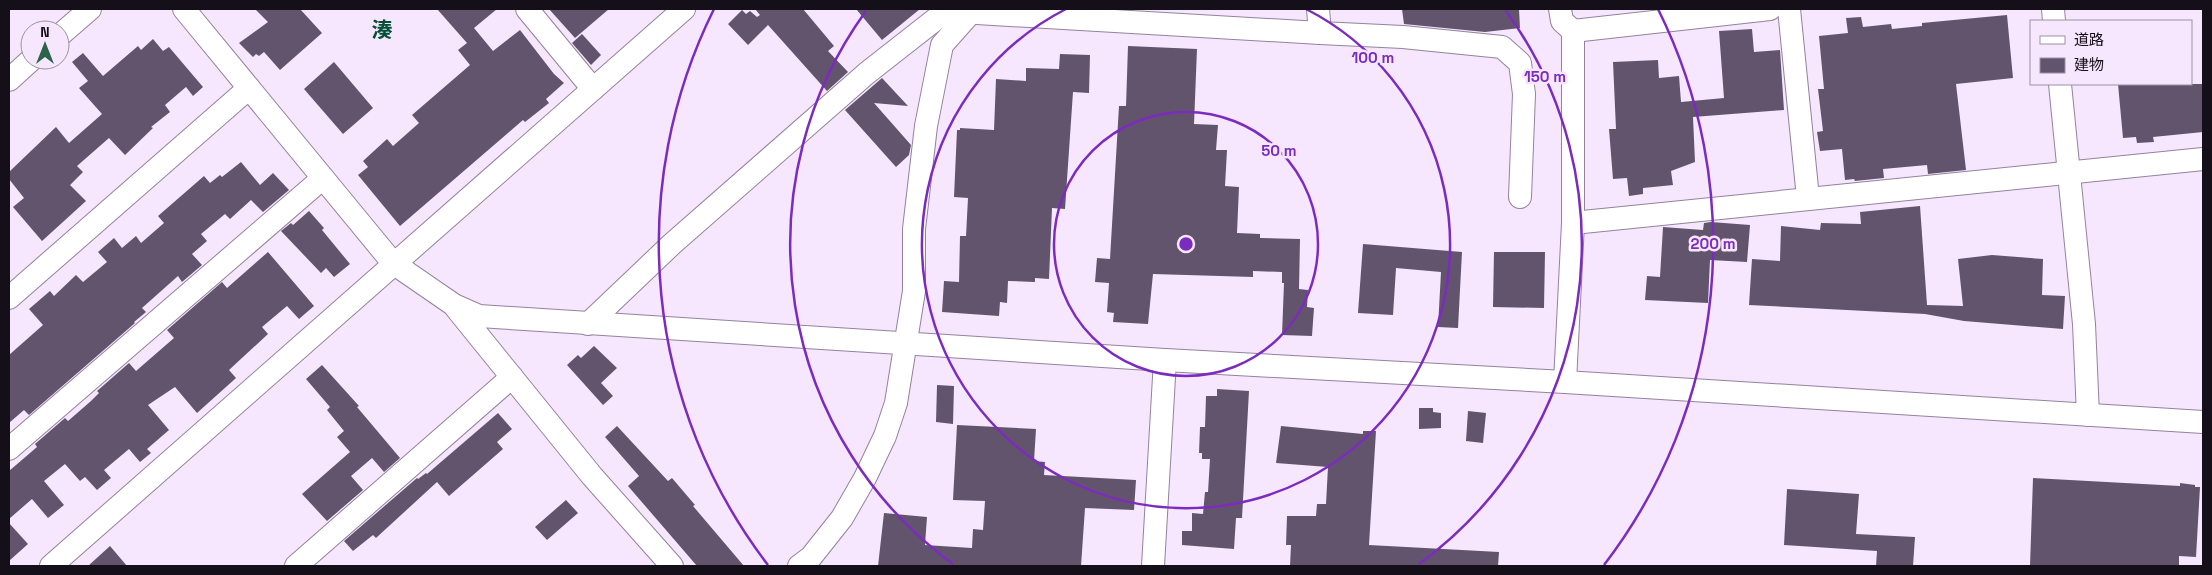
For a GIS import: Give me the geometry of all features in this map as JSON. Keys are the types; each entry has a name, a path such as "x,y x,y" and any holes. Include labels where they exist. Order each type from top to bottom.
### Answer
{"street":[{"path":"70,26 90,9"},
{"path":"184,9 393,263 454,305 479,316 1165,360 1565,382 2203,422"},
{"path":"527,9 593,89"},
{"path":"51,566 393,263 684,9"},
{"path":"1318,9 1320,33"},
{"path":"1560,9 1562,21 1573,32 1573,223 1565,382"},
{"path":"1573,32 1770,9"},
{"path":"1789,9 1808,198"},
{"path":"800,566 810,557 842,518 865,478 885,436 896,403 914,291 914,229 926,126 942,45 972,11"},
{"path":"588,324 756,168 909,39 940,15 960,12 972,11 1402,37 1502,47 1520,63 1524,94 1520,197"},
{"path":"9,80 20,70"},
{"path":"2060,85 2084,324 2088,415"},
{"path":"9,298 249,88"},
{"path":"1573,223 2203,159"},
{"path":"9,449 323,178"},
{"path":"454,305 592,476 672,566"},
{"path":"1153,566 1165,360"},
{"path":"296,566 512,376"}],"building":[{"path":"255,9 300,9 322,33 280,70 264,52 259,56 256,54 253,57 239,43 268,22"},
{"path":"437,9 497,9 474,28 493,51 520,30 554,74 564,83 546,99 549,103 525,122 523,120 400,226 358,175 368,167 363,161 387,139 393,146 419,123 412,115 470,65 458,50 467,43"},
{"path":"549,9 609,9 575,38"},
{"path":"755,9 803,9 834,46 828,51 848,72 827,91 768,25 748,45 728,24 742,10 746,14 750,11 757,17 760,15"},
{"path":"856,9 920,9 882,40"},
{"path":"1402,9 1519,9 1520,28 1485,32 1404,24"},
{"path":"2007,15 2013,78 1956,84 1966,170 1928,174 1927,165 1883,169 1884,178 1855,181 1854,179 1845,180 1842,149 1820,151 1817,132 1823,131 1818,89 1824,89 1819,36 1848,33 1846,18 1861,17 1863,27 1891,24 1892,29 1922,26 1922,23"},
{"path":"1752,29 1754,52 1780,50 1784,110 1693,117 1695,162 1671,171 1673,185 1643,188 1643,194 1629,196 1627,178 1613,179 1609,129 1616,129 1613,62 1658,60 1659,78 1679,76 1681,102 1724,98 1719,31"},
{"path":"582,34 601,55 591,65 572,43"},
{"path":"153,39 163,51 169,47 203,87 193,96 186,87 165,105 170,112 151,127 153,128 125,155 109,138 77,166 83,172 70,185 86,201 42,241 13,207 24,198 9,179 9,172 56,127 69,143 102,114 79,88 88,81 72,62 83,53 103,76 138,46 141,50"},
{"path":"1128,46 1197,49 1194,124 1218,125 1216,150 1227,150 1225,186 1239,187 1237,233 1260,234 1260,238 1300,239 1299,289 1308,290 1307,307 1314,308 1312,336 1282,335 1284,283 1282,283 1282,272 1253,271 1253,277 1153,274 1148,324 1113,322 1114,313 1107,312 1109,283 1095,282 1097,258 1110,259 1119,106 1126,106"},
{"path":"1060,54 1090,55 1089,93 1073,92 1065,209 1052,208 1049,279 1035,278 1035,282 1008,281 1007,303 1000,302 999,316 942,312 944,281 959,282 960,236 966,236 968,198 954,197 957,130 960,130 960,128 994,130 996,79 1026,81 1026,68 1059,69"},
{"path":"334,62 373,108 343,134 304,89"},
{"path":"882,78 908,106 874,103 911,145 909,155 896,167 845,110"},
{"path":"2203,84 2203,132 2153,137 2154,142 2137,143 2136,137 2123,138 2118,85"},
{"path":"241,162 260,185 273,173 289,190 263,212 251,200 230,219 225,214 201,234 207,241 192,254 202,265 182,282 178,276 142,308 146,312 135,323 29,415 24,410 9,423 9,355 43,325 29,309 50,291 54,296 76,275 83,282 107,262 98,252 114,238 122,248 136,236 141,243 164,223 158,216 204,176 210,183 220,175 222,177"},
{"path":"1920,206 1927,305 1963,306 1958,259 1992,255 2043,259 2042,295 2065,296 2063,329 1964,321 1925,314 1749,305 1752,259 1780,261 1781,226 1820,230 1821,223 1861,224 1860,212"},
{"path":"309,211 350,264 334,277 326,268 321,273 281,231 291,223 293,225"},
{"path":"1704,223 1750,225 1747,262 1710,260 1708,303 1645,300 1647,276 1660,277 1663,227 1703,230"},
{"path":"1363,244 1462,252 1458,328 1438,327 1441,272 1396,268 1393,315 1358,313"},
{"path":"268,252 314,306 299,319 287,306 262,327 268,334 229,370 236,378 197,413 175,387 148,405 169,430 147,449 151,453 140,462 129,449 104,470 111,478 97,490 85,477 80,481 65,464 44,481 64,505 48,518 32,499 9,519 9,471 37,447 35,444 65,418 68,421 99,393 97,391 129,363 136,371 174,338 167,330 222,282 227,288"},
{"path":"1494,252 1545,252 1544,308 1493,307"},
{"path":"594,346 617,368 601,383 613,396 603,405 567,365 578,355 581,358"},
{"path":"322,365 359,406 357,407 400,458 384,472 372,458 351,476 363,490 327,521 302,494 350,452 337,437 344,431 327,410 330,407 306,379"},
{"path":"937,385 954,386 953,424 936,422"},
{"path":"1217,389 1249,391 1242,518 1236,518 1234,549 1182,545 1182,531 1192,531 1192,513 1203,514 1205,492 1208,492 1210,459 1202,459 1202,453 1199,453 1200,427 1205,427 1206,396 1217,396"},
{"path":"1419,408 1433,408 1433,412 1441,413 1441,428 1419,429"},
{"path":"1468,411 1486,413 1483,443 1466,441"},
{"path":"498,413 512,429 497,442 503,449 449,496 437,482 376,538 373,535 353,551 344,541 417,478 427,474"},
{"path":"957,425 1036,429 1034,461 1045,462 1044,475 1136,480 1134,510 1085,508 1081,566 878,566 884,513 927,517 925,545 972,548 973,529 983,530 985,501 953,500"},
{"path":"617,426 668,481 672,478 744,566 697,566 628,486 639,476 605,437"},
{"path":"1281,426 1363,434 1363,431 1376,431 1369,545 1499,552 1498,566 1290,566 1291,545 1286,545 1287,516 1316,516 1317,504 1326,504 1328,467 1276,463"},
{"path":"2033,478 2180,486 2180,483 2200,487 2196,557 2179,556 2179,566 2030,566"},
{"path":"1787,489 1859,494 1856,534 1915,537 1913,566 1876,566 1877,551 1784,545"},
{"path":"566,500 578,513 547,540 535,527"},
{"path":"9,523 28,544 9,561"},
{"path":"110,546 127,566 88,566"}],"district":[{"name":"湊","path":"382,29"}]}
